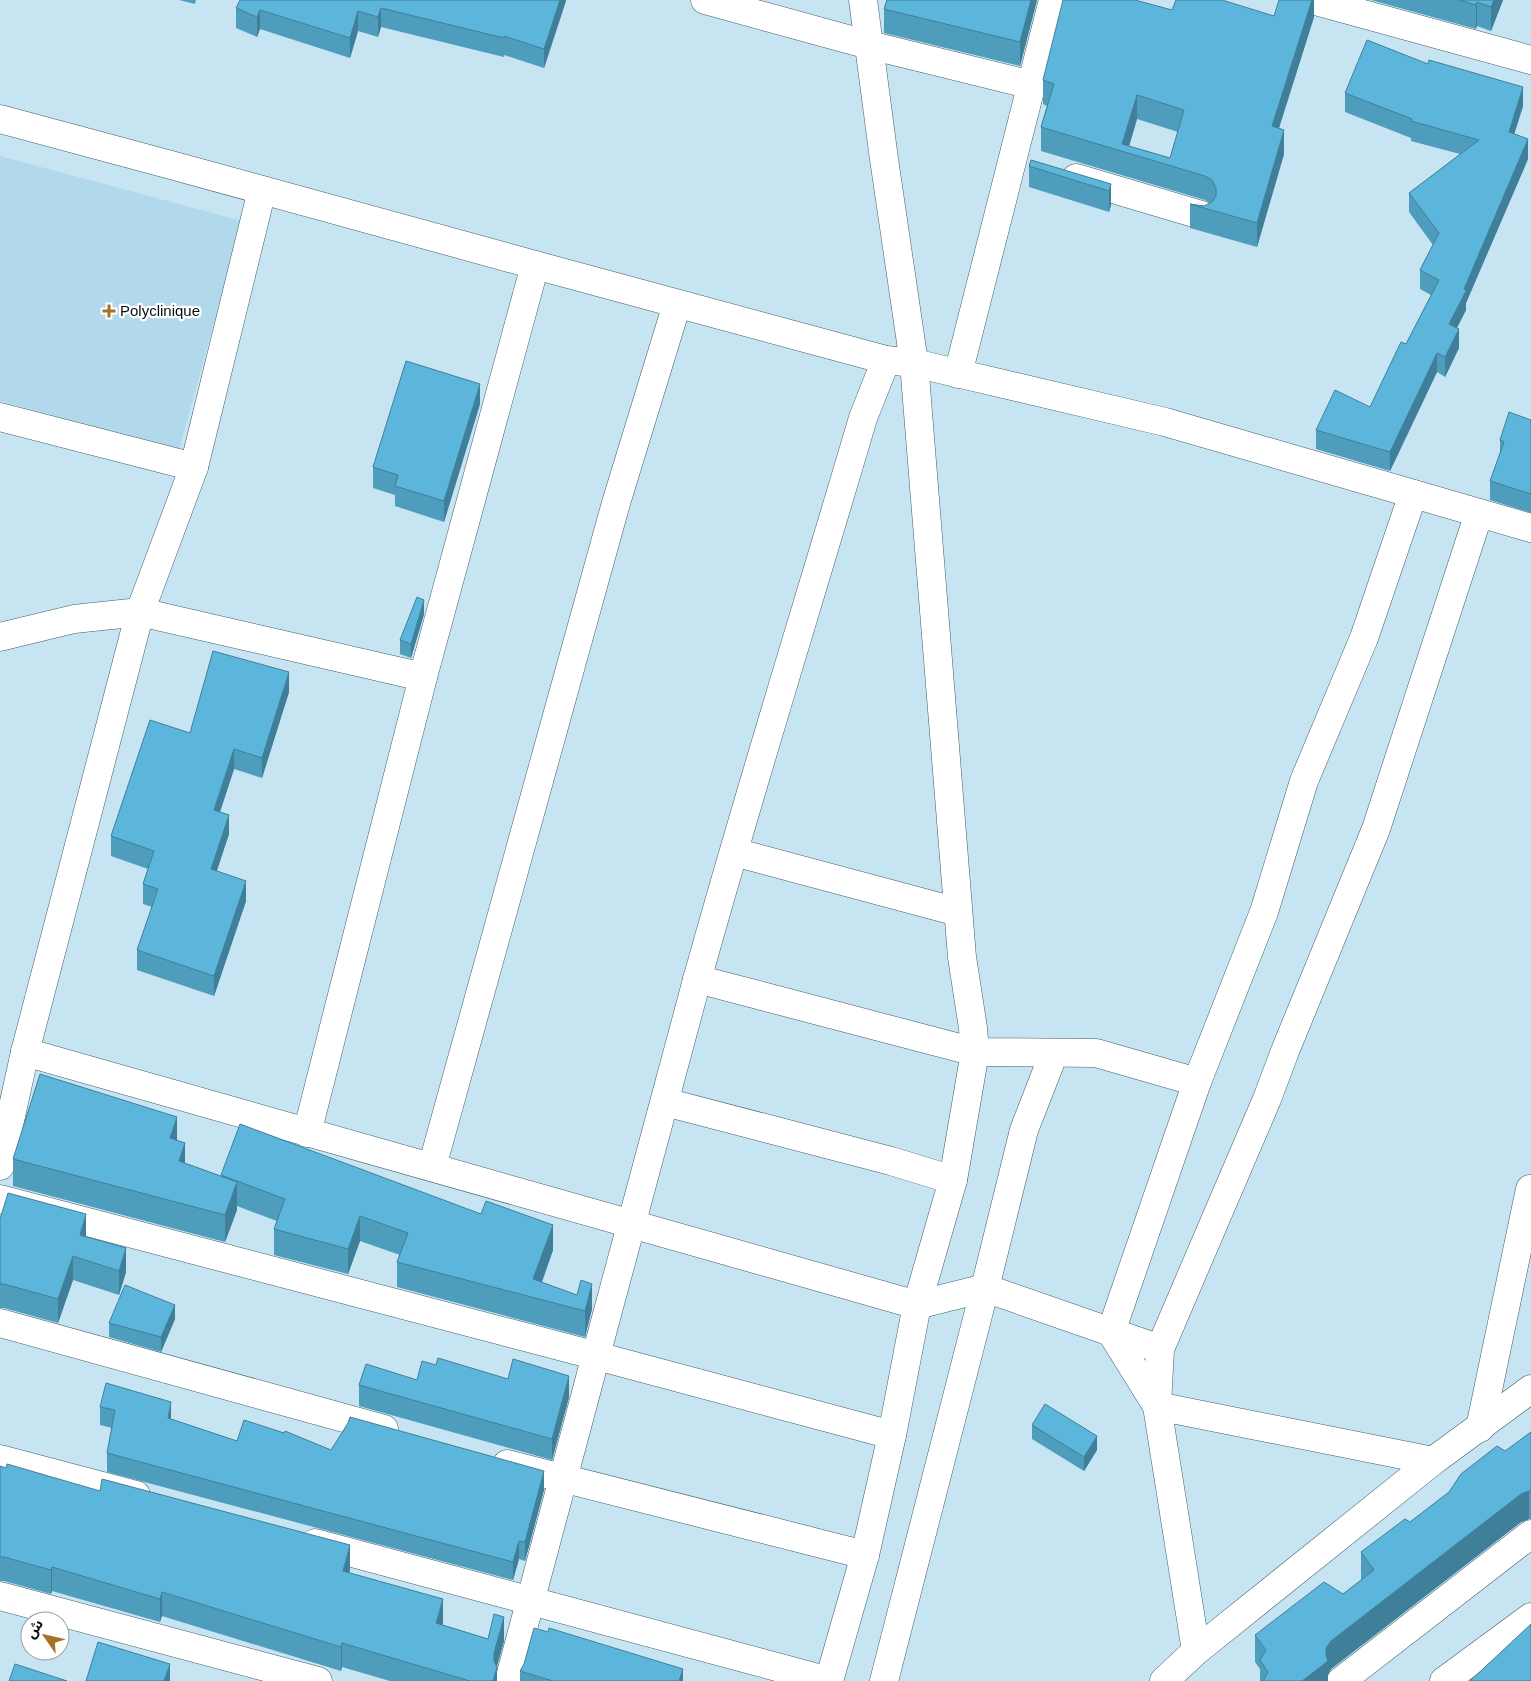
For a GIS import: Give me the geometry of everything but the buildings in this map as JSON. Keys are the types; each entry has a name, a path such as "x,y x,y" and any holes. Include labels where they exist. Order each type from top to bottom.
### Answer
{"street":[{"path":"705,0 869,45 1032,85"},
{"path":"290,1536 829,1681 865,1555 892,1436 917,1305 953,1180 975,1052 958,912 914,363 863,0"},
{"path":"958,374 1053,0"},
{"path":"1312,0 1531,60"},
{"path":"0,119 886,360 914,363 1165,422 1531,528"},
{"path":"1012,159 1201,215"},
{"path":"0,1166 25,1052 140,612 194,467 262,190"},
{"path":"307,1132 423,677 535,266"},
{"path":"432,1167 613,513 677,304"},
{"path":"509,1681 697,978 864,418 886,360"},
{"path":"0,417 194,467"},
{"path":"1111,1332 1197,1082 1264,912 1304,781 1364,638 1413,494"},
{"path":"1196,1651 1157,1406 1160,1349 1267,1099 1376,829 1479,514"},
{"path":"0,637 74,619 140,612 423,677"},
{"path":"734,852 958,912"},
{"path":"697,978 975,1052 1096,1053 1197,1082"},
{"path":"25,1052 917,1305 985,1288 1160,1349"},
{"path":"884,1681 1024,1130 1054,1053"},
{"path":"665,1102 891,1161 953,1180"},
{"path":"1480,1428 1531,1183"},
{"path":"0,1199 597,1356 892,1436"},
{"path":"0,1323 411,1437"},
{"path":"1111,1332 1157,1406 1433,1461"},
{"path":"1164,1681 1196,1651 1433,1461 1531,1389"},
{"path":"487,1458 865,1555"},
{"path":"0,1459 164,1502"},
{"path":"1341,1681 1531,1534"},
{"path":"0,1596 318,1681"},
{"path":"1444,1681 1531,1617"}],"shaded area":[{"name":"Polyclinique","path":"0,156 242,221 179,450 0,401"}],"place":[{"name":"Polyclinique","path":"109,311"}]}
